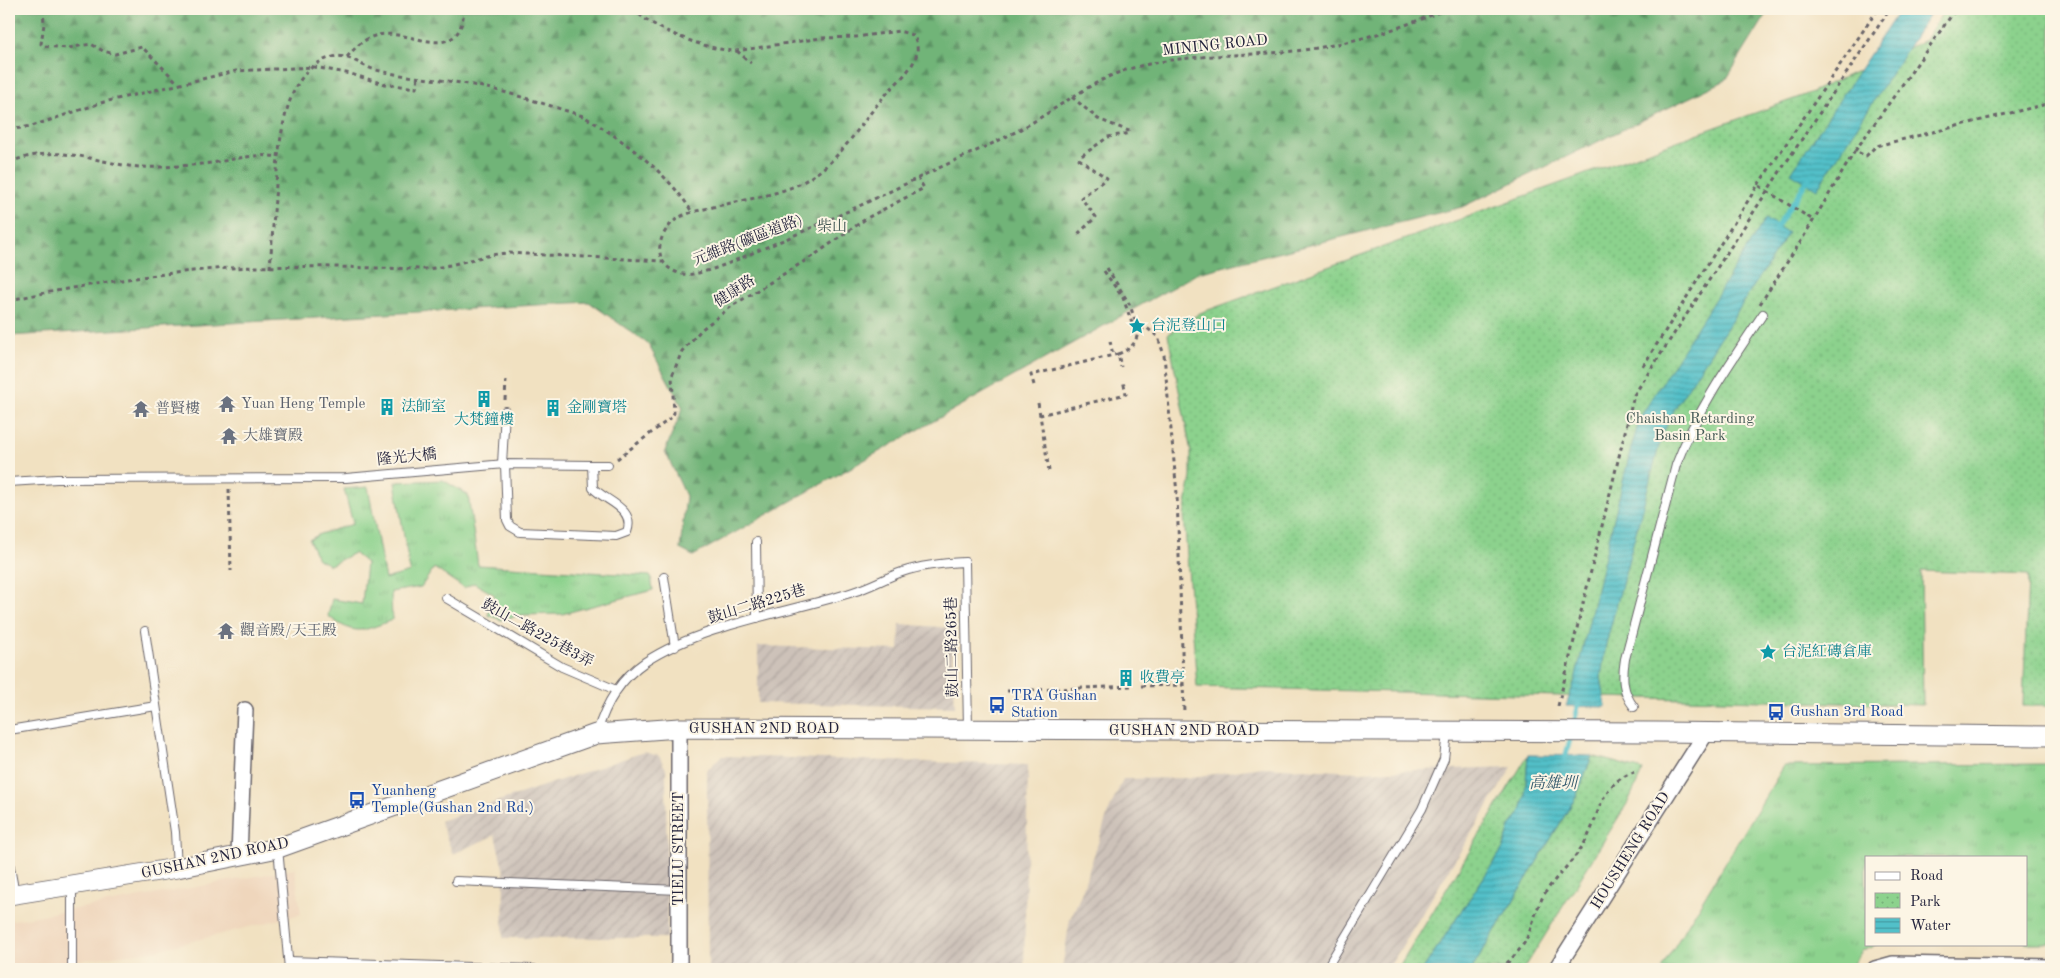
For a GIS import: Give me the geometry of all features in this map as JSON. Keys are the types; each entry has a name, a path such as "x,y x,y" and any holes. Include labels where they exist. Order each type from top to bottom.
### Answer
{"street":[{"path":"239,855 245,710"},
{"name":"GUSHAN 2ND ROAD","path":"12,895 177,868 278,848 596,734 679,728 968,731 1706,733"},
{"name":"TIELU STREET","path":"679,728 679,969"},
{"path":"1706,733 2051,736"},
{"name":"HOUSHENG ROAD","path":"1556,969 1706,733"},
{"path":"1875,969 1899,964 1982,968 2051,967"}],"lane":[{"path":"1634,707 1628,700 1624,687 1625,659 1676,465 1688,434 1704,404 1762,314"},
{"path":"504,410 507,520 514,528 527,534 616,536 625,534 629,528 628,517 621,509 594,490 592,465"},
{"name":"隆光大橋","path":"9,482 57,479 346,478 504,464 608,465"},
{"path":"756,542 757,618"},
{"name":"鼓山二路225巷","path":"596,734 603,712 616,690 644,663 675,648 757,618 854,592 902,572 925,566 965,562"},
{"name":"鼓山二路265巷","path":"965,562 968,731"},
{"path":"664,577 675,648"},
{"name":"鼓山二路225巷3弄","path":"446,598 562,667 616,690"},
{"path":"145,630 175,832 177,868"},
{"path":"9,730 156,706"},
{"path":"1326,969 1422,809 1444,759 1447,732"},
{"path":"278,848 289,965 534,969"},
{"path":"9,862 12,895"},
{"path":"456,881 679,890"},
{"path":"72,886 72,969"}],"path":[{"path":"43,9 44,24 41,44 43,46 68,48 91,44 103,52 115,54 142,47 178,83"},
{"path":"347,58 360,43 379,35 425,41 448,40 458,34 463,25 464,9"},
{"path":"9,300 59,290 194,270 270,268 425,269 436,268 488,254 507,253 663,261 660,244 666,229 678,218 692,212 779,191 800,184 817,173 847,146 882,98 916,61 917,41 908,32 893,31 856,37 821,38 736,51 722,50 704,45 658,26 633,9"},
{"name":"MINING ROAD","path":"918,178 1025,126 1106,78 1129,69 1181,58 1316,48 1383,33 1446,9"},
{"path":"1643,366 1758,185 1878,9"},
{"path":"1558,706 1634,394 1788,159 1890,9"},
{"path":"1758,185 1813,220 1855,151 1956,9"},
{"path":"736,51 751,63"},
{"path":"270,268 278,157 284,116 300,82 314,67 334,56 347,58 374,70 476,86 583,116 599,125 676,188 692,212"},
{"path":"9,130 32,126 104,102 178,83 236,71 314,67 344,72 384,84 416,88 418,77"},
{"path":"1072,97 1098,119 1130,130 1130,133 1108,137 1079,159 1107,178 1081,198 1096,218 1078,234"},
{"path":"1855,151 1866,156 1876,146 2051,103"},
{"path":"9,162 45,154 63,153 142,166 205,164 236,158 278,157"},
{"name":"元維路(礦區道路)","path":"663,261 668,268 683,274 707,271 824,223 918,178"},
{"name":"健康路","path":"608,465 672,417 674,413 672,376 682,351 702,329 732,306 816,254 867,218 924,188 918,178"},
{"path":"1034,385 1031,375 1118,354 1132,346 1137,339 1138,330 1130,305 1105,269 1123,298 1133,326"},
{"path":"1138,330 1148,328 1156,333 1164,355 1177,494 1184,722"},
{"path":"1110,341 1113,355"},
{"path":"1118,354 1121,367"},
{"path":"504,410 506,380"},
{"path":"1040,415 1126,394 1123,380"},
{"path":"1038,403 1049,471"},
{"path":"228,478 231,571"},
{"path":"1141,686 1183,684"},
{"path":"1007,691 1133,686"},
{"path":"1501,969 1525,941 1547,890 1577,856 1590,832 1601,800 1610,787 1622,777 1634,772"}],"shaded area":[{"path":"900,624 951,628 955,707 758,703 758,646 899,650"},
{"path":"644,752 659,756 666,769 667,938 503,938 504,872 495,835 453,854 440,821"},
{"path":"722,756 1028,765 1024,969 708,969 707,770"},
{"path":"1262,767 1359,772 1512,767 1388,969 1062,969 1070,919 1080,897 1108,813 1123,779 1186,778"},
{"path":"295,869 301,914 153,951 9,969 9,921"}],"green space":[{"name":"柴山","path":"9,9 1770,9 1726,80 1462,207 1198,273 693,556 680,549 686,496 665,451 683,408 648,344 589,302 9,336"},
{"name":"Chaishan Retarding Basin Park","path":"1945,9 2051,9 2051,706 2023,706 2028,575 1921,571 1923,705 1197,687 1184,516 1191,477 1191,452 1168,334 1200,313 1805,95 1925,40"},
{"path":"443,480 468,495 478,565 651,576 653,590 562,614 521,615 501,620 488,615 495,595 474,583 464,588 434,568 421,587 391,592 392,620 358,630 345,627 328,616 332,599 362,604 366,563 354,553 330,565 318,559 309,540 320,534 353,524 344,489 368,487 385,579 410,572 395,482"},
{"path":"1528,755 1525,796 1521,811 1510,827 1504,847 1423,969 1398,969"},
{"path":"1592,756 1643,770 1628,802 1524,969 1472,969 1576,797"},
{"path":"2051,764 2051,943 2028,943 2028,856 1865,856 1865,946 1875,946 1862,951 1849,969 1661,969 1784,766"}],"water":[{"path":"1900,9 1933,9 1817,189 1791,173"},
{"path":"1766,218 1788,233 1675,408 1662,435 1606,644 1601,677 1606,707 1566,706 1575,680 1631,448 1641,416"},
{"name":"高雄圳","path":"1528,755 1592,756 1576,797 1472,969 1423,969 1504,847 1510,827 1521,811 1525,796"}],"waterway":[{"path":"1774,231 1809,178"},
{"path":"1573,728 1579,702"},
{"path":"1564,762 1571,736"}],"place":[{"name":"台泥登山口","path":"1137,326"},
{"name":"大梵鐘樓","path":"484,399"},
{"name":"Yuan Heng Temple","path":"227,404"},
{"name":"法師室","path":"387,407"},
{"name":"金剛寶塔","path":"553,408"},
{"name":"普賢樓","path":"141,409"},
{"name":"大雄寶殿","path":"229,436"},
{"name":"觀音殿/天王殿","path":"226,631"},
{"name":"台泥紅磚倉庫","path":"1768,652"},
{"name":"收費亭","path":"1126,678"},
{"name":"TRA Gushan Station","path":"997,705"},
{"name":"Gushan 3rd Road","path":"1776,712"},
{"name":"Yuanheng Temple(Gushan 2nd Rd.)","path":"357,800"}]}
